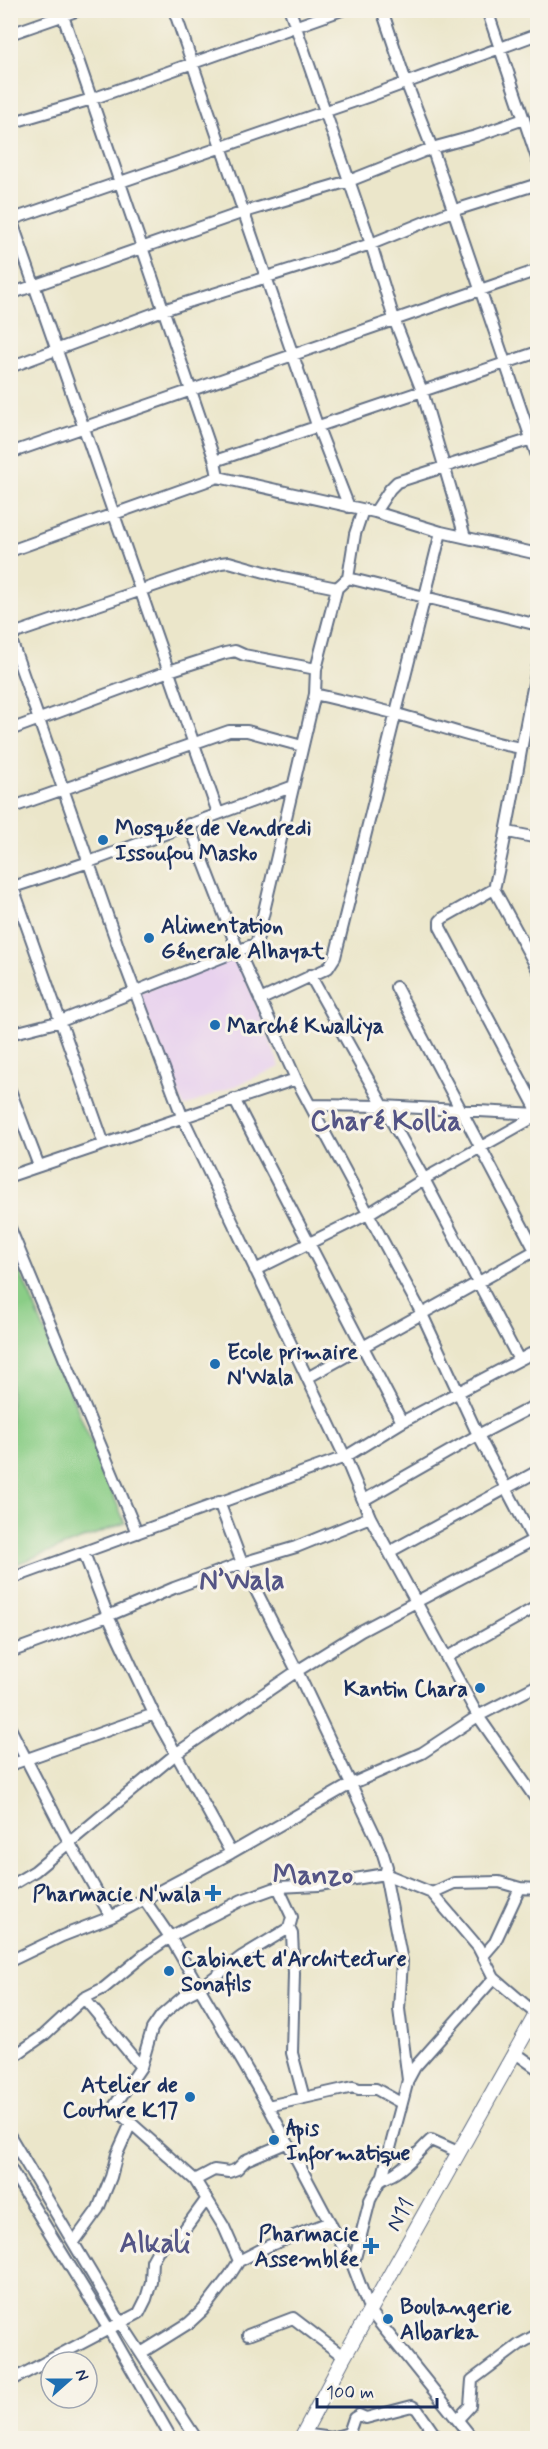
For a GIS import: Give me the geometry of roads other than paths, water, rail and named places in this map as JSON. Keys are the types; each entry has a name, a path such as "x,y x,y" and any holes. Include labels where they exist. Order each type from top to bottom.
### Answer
{"main road":[{"name":"N11","path":"302,2436 537,2013"}],"street":[{"path":"10,34 62,13 79,10"},
{"path":"174,10 292,354 349,507"},
{"path":"290,10 371,244 394,319 422,391 465,537"},
{"path":"10,123 92,99 342,10"},
{"path":"382,10 406,82 432,148 505,363 534,438 537,459"},
{"path":"487,10 535,146 537,161"},
{"path":"62,13 215,461 218,477"},
{"path":"218,813 83,427 37,286 11,218 325,111 537,34"},
{"path":"10,294 244,212 349,181 432,148 524,119"},
{"path":"10,367 163,310 371,244 452,211 537,184"},
{"path":"10,453 537,270"},
{"path":"215,461 537,352"},
{"path":"375,512 397,482 534,438"},
{"path":"10,551 218,477 375,512 441,532 537,555"},
{"path":"10,1035 61,1021 255,945 315,694 316,669 337,588 348,578 355,534 363,510"},
{"path":"260,1000 328,968 335,957 441,532"},
{"path":"337,588 283,577 230,562 141,590 10,636 135,992 182,1116 345,1457 370,1517 478,1716 537,1802"},
{"path":"348,578 537,625"},
{"path":"10,730 169,671 235,651 244,655 316,669"},
{"path":"537,665 534,701 520,748 508,832 494,890 534,954 537,970"},
{"path":"315,694 397,714 482,741 520,748"},
{"path":"10,808 238,729 302,747"},
{"path":"104,1144 12,885 89,862 291,787"},
{"path":"10,1886 35,1871 177,1754 297,1671 362,1631 536,1542 478,1435 421,1312 296,1079 238,950 189,824"},
{"path":"508,832 537,838"},
{"path":"494,890 443,918 440,921 440,927 537,1114"},
{"path":"310,975 424,1179 519,1360"},
{"path":"306,1378 421,1312 536,1251 396,987"},
{"path":"10,1176 296,1079"},
{"path":"10,1090 39,1166"},
{"path":"234,1099 402,1422"},
{"path":"311,1105 460,1109 537,1114"},
{"path":"255,1270 368,1214 537,1114"},
{"path":"10,1228 137,1533"},
{"path":"10,1580 345,1457 402,1422 537,1350"},
{"path":"364,1500 537,1404"},
{"path":"389,1552 537,1470"},
{"path":"219,1502 242,1563 297,1671 383,1854 402,1961 399,2009 408,2080"},
{"path":"10,1652 242,1563 296,1547 370,1517"},
{"path":"84,1553 108,1616 154,1714 231,1853"},
{"path":"447,1657 537,1606"},
{"path":"10,1961 62,1936 111,1917 231,1853 351,1784 422,1753 478,1716 537,1685"},
{"path":"10,1765 154,1714"},
{"path":"10,1728 111,1917"},
{"path":"10,2059 44,2035 84,1998 104,1988 170,1937 242,1900 278,1887 319,1884 386,1874 432,1893 463,1926 483,1956 494,1978 537,2013"},
{"path":"432,1893 454,1883 499,1882 520,1888 537,1889"},
{"path":"278,1887 292,1917 289,1928 292,1934 294,1973 292,2053 304,2098"},
{"path":"483,1956 495,1942 520,1888"},
{"path":"144,1899 170,1937 268,2106 353,2266 364,2290 370,2312 458,2419 470,2438"},
{"path":"238,2260 224,2227 195,2180 113,2108 141,2067 156,2022 184,1996 200,1988 241,1957 289,1928"},
{"path":"353,2266 370,2200 383,2175 408,2080 415,2067 494,1978"},
{"path":"84,1998 141,2067"},
{"path":"514,2052 537,2069"},
{"path":"268,2106 353,2087 376,2090 401,2103"},
{"path":"74,2242 98,2209 130,2123"},
{"path":"10,2136 121,2323 195,2439"},
{"path":"379,2182 386,2176 394,2174 431,2140 458,2152"},
{"path":"195,2180 214,2170 229,2172 237,2169 246,2160 286,2143"},
{"path":"10,2168 108,2328 171,2439"},
{"path":"10,2381 121,2323 142,2309 151,2282 152,2260 158,2250 184,2230 206,2200"},
{"path":"141,2353 189,2323 231,2275 238,2260 330,2222"},
{"path":"248,2335 293,2318 344,2357"},
{"path":"458,2419 470,2406 472,2380 537,2334"},
{"path":"302,2436 333,2438 349,2433 354,2418 359,2415 366,2418 412,2406 417,2409 437,2439"}],"place":[{"name":"Mosquée de Vendredi Issoufou Masko","path":"103,840"},
{"name":"Alimentation Génerale Alhayat","path":"149,938"},
{"name":"Marché Kwalliya","path":"215,1025"},
{"name":"Ecole primaire N'Wala","path":"215,1364"},
{"name":"Kantin Chara","path":"480,1688"},
{"name":"Pharmacie N'wala","path":"213,1893"},
{"name":"Cabinet d'Architecture Sonafils","path":"169,1971"},
{"name":"Atelier de Couture K17","path":"190,2097"},
{"name":"Apis Informatique","path":"274,2140"},
{"name":"Pharmacie Assemblée","path":"371,2246"},
{"name":"Boulangerie Albarka","path":"388,2319"}],"district":[{"name":"Charé Kollia","path":"386,1120"},
{"name":"N’Wala","path":"242,1579"},
{"name":"Manzo","path":"313,1874"},
{"name":"Alkali","path":"155,2242"}]}
